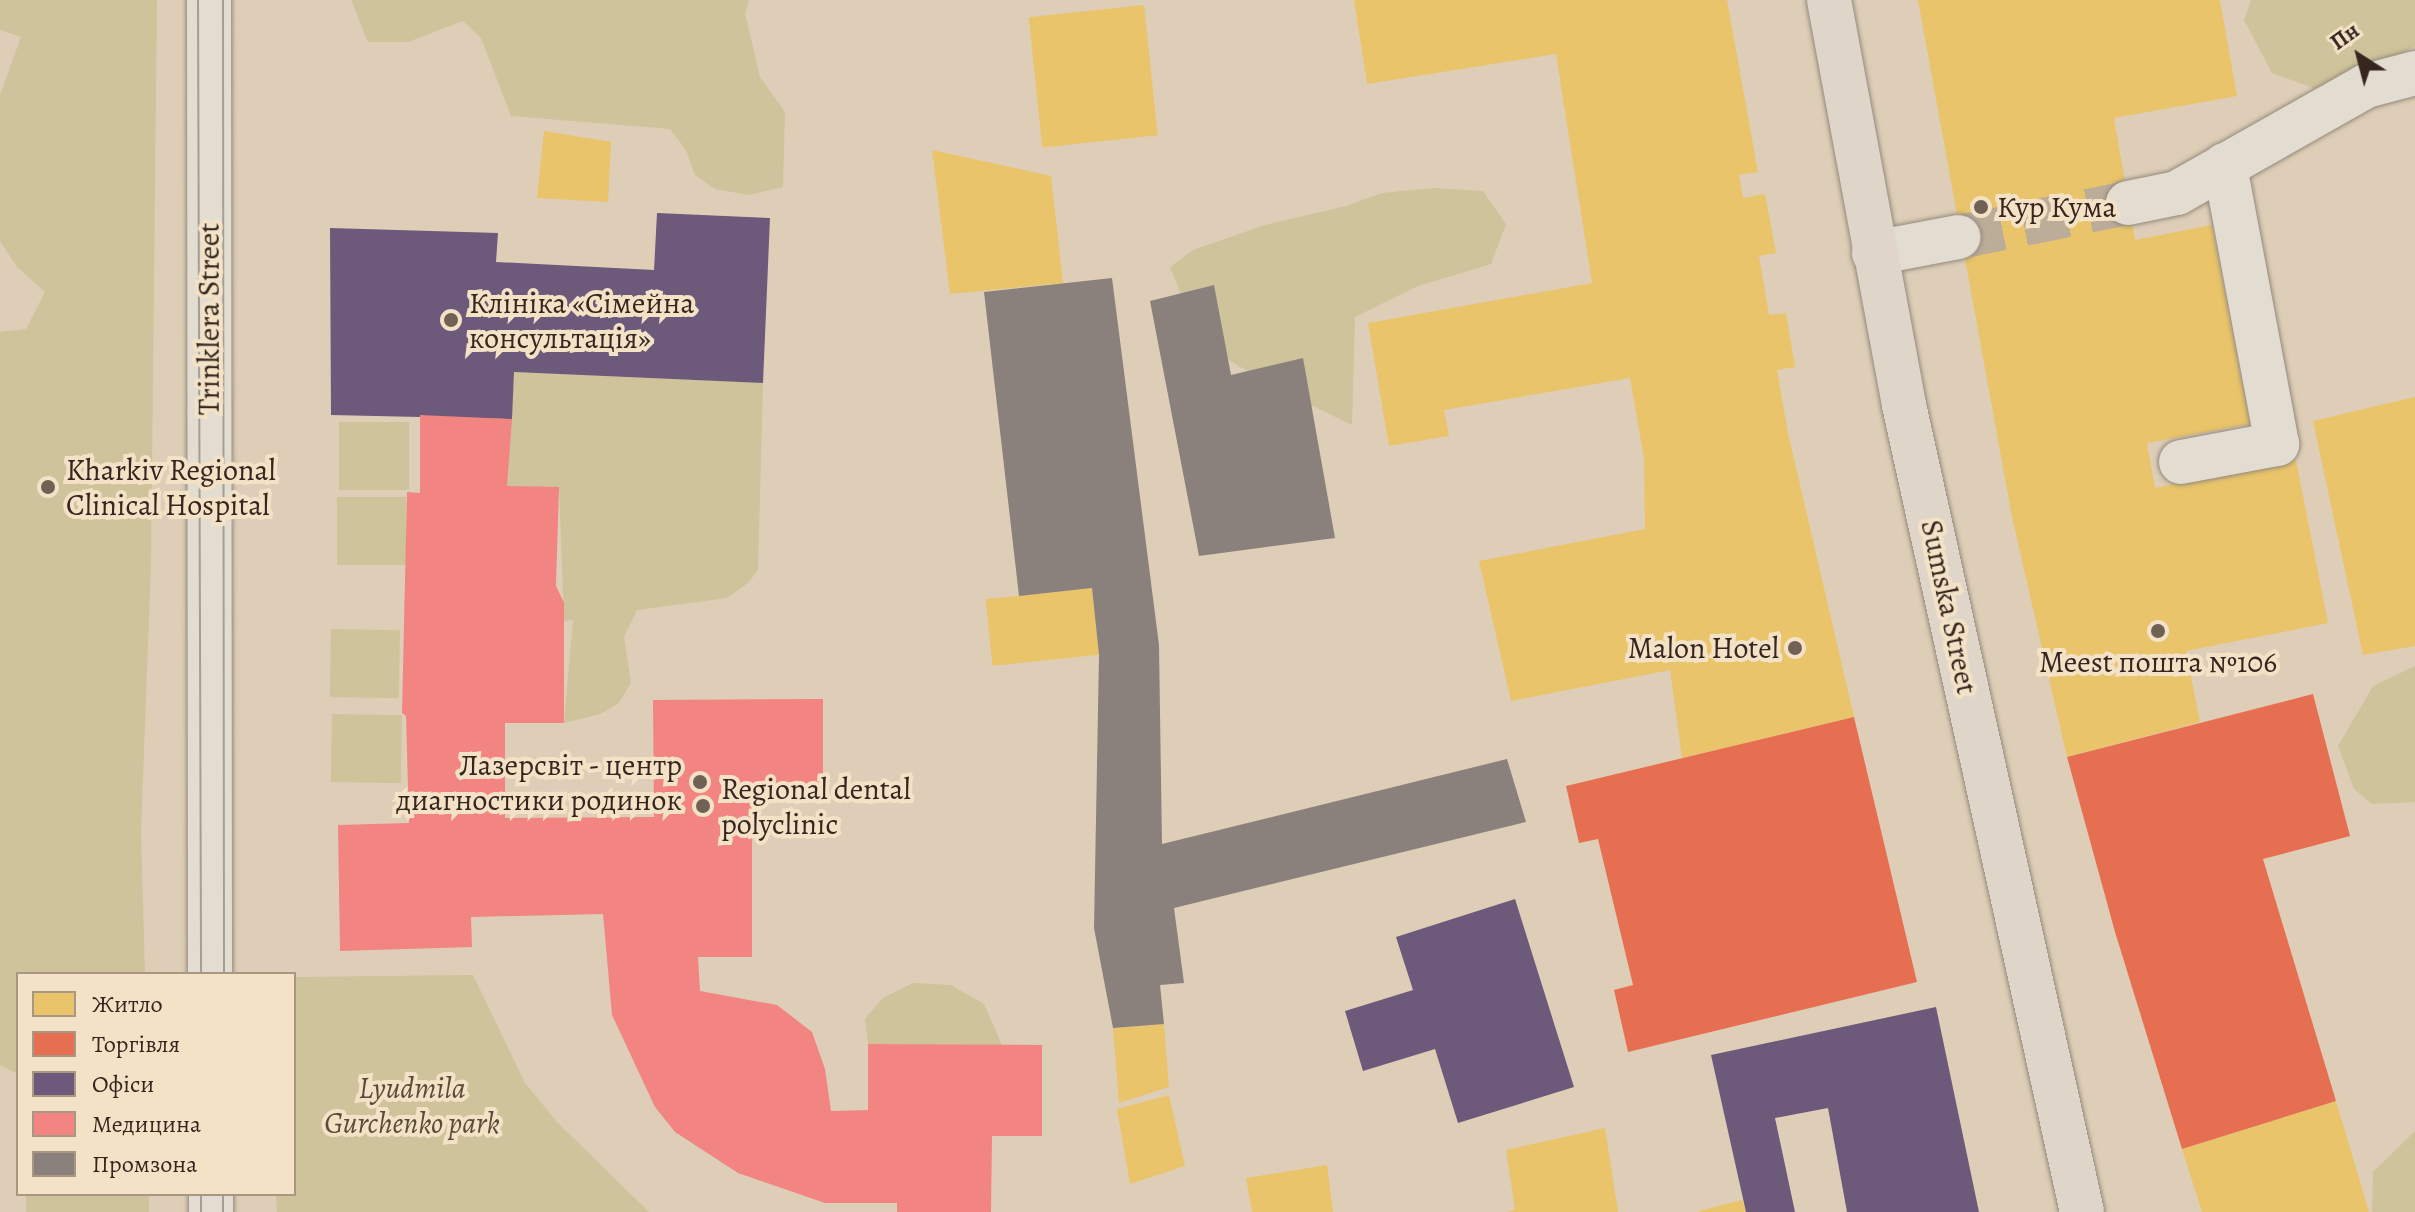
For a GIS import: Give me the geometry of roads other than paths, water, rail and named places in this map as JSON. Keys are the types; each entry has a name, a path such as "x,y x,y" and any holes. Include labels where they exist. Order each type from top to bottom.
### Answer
{"main road":[{"name":"Sumska Street","path":"1829,0 1907,420 2082,1212"}],"street":[{"name":"Trinklera Street","path":"209,0 210,972"},
{"path":"2128,203 2177,193 2366,86 2415,73"},
{"path":"2181,462 2277,444 2225,165"},
{"path":"1874,253 1959,237"}],"tunnel":[{"path":"1959,237 2128,203"}],"tram line":[{"path":"198,0 201,972"},
{"path":"223,0 224,972"},
{"path":"201,1196 201,1212"},
{"path":"223,1196 223,1212"}],"place":[{"name":"Кур Кума","path":"1981,207"},
{"name":"Клініка «Сімейна консультація»","path":"451,320"},
{"name":"Kharkiv Regional Clinical Hospital","path":"48,487"},
{"name":"Meest пошта №106","path":"2158,631"},
{"name":"Malon Hotel","path":"1795,648"},
{"name":"Лазерсвіт - центр диагностики родинок","path":"700,782"},
{"name":"Regional dental polyclinic","path":"703,806"}],"park label":[{"name":"Lyudmila Gurchenko park","path":"412,1105"}]}
